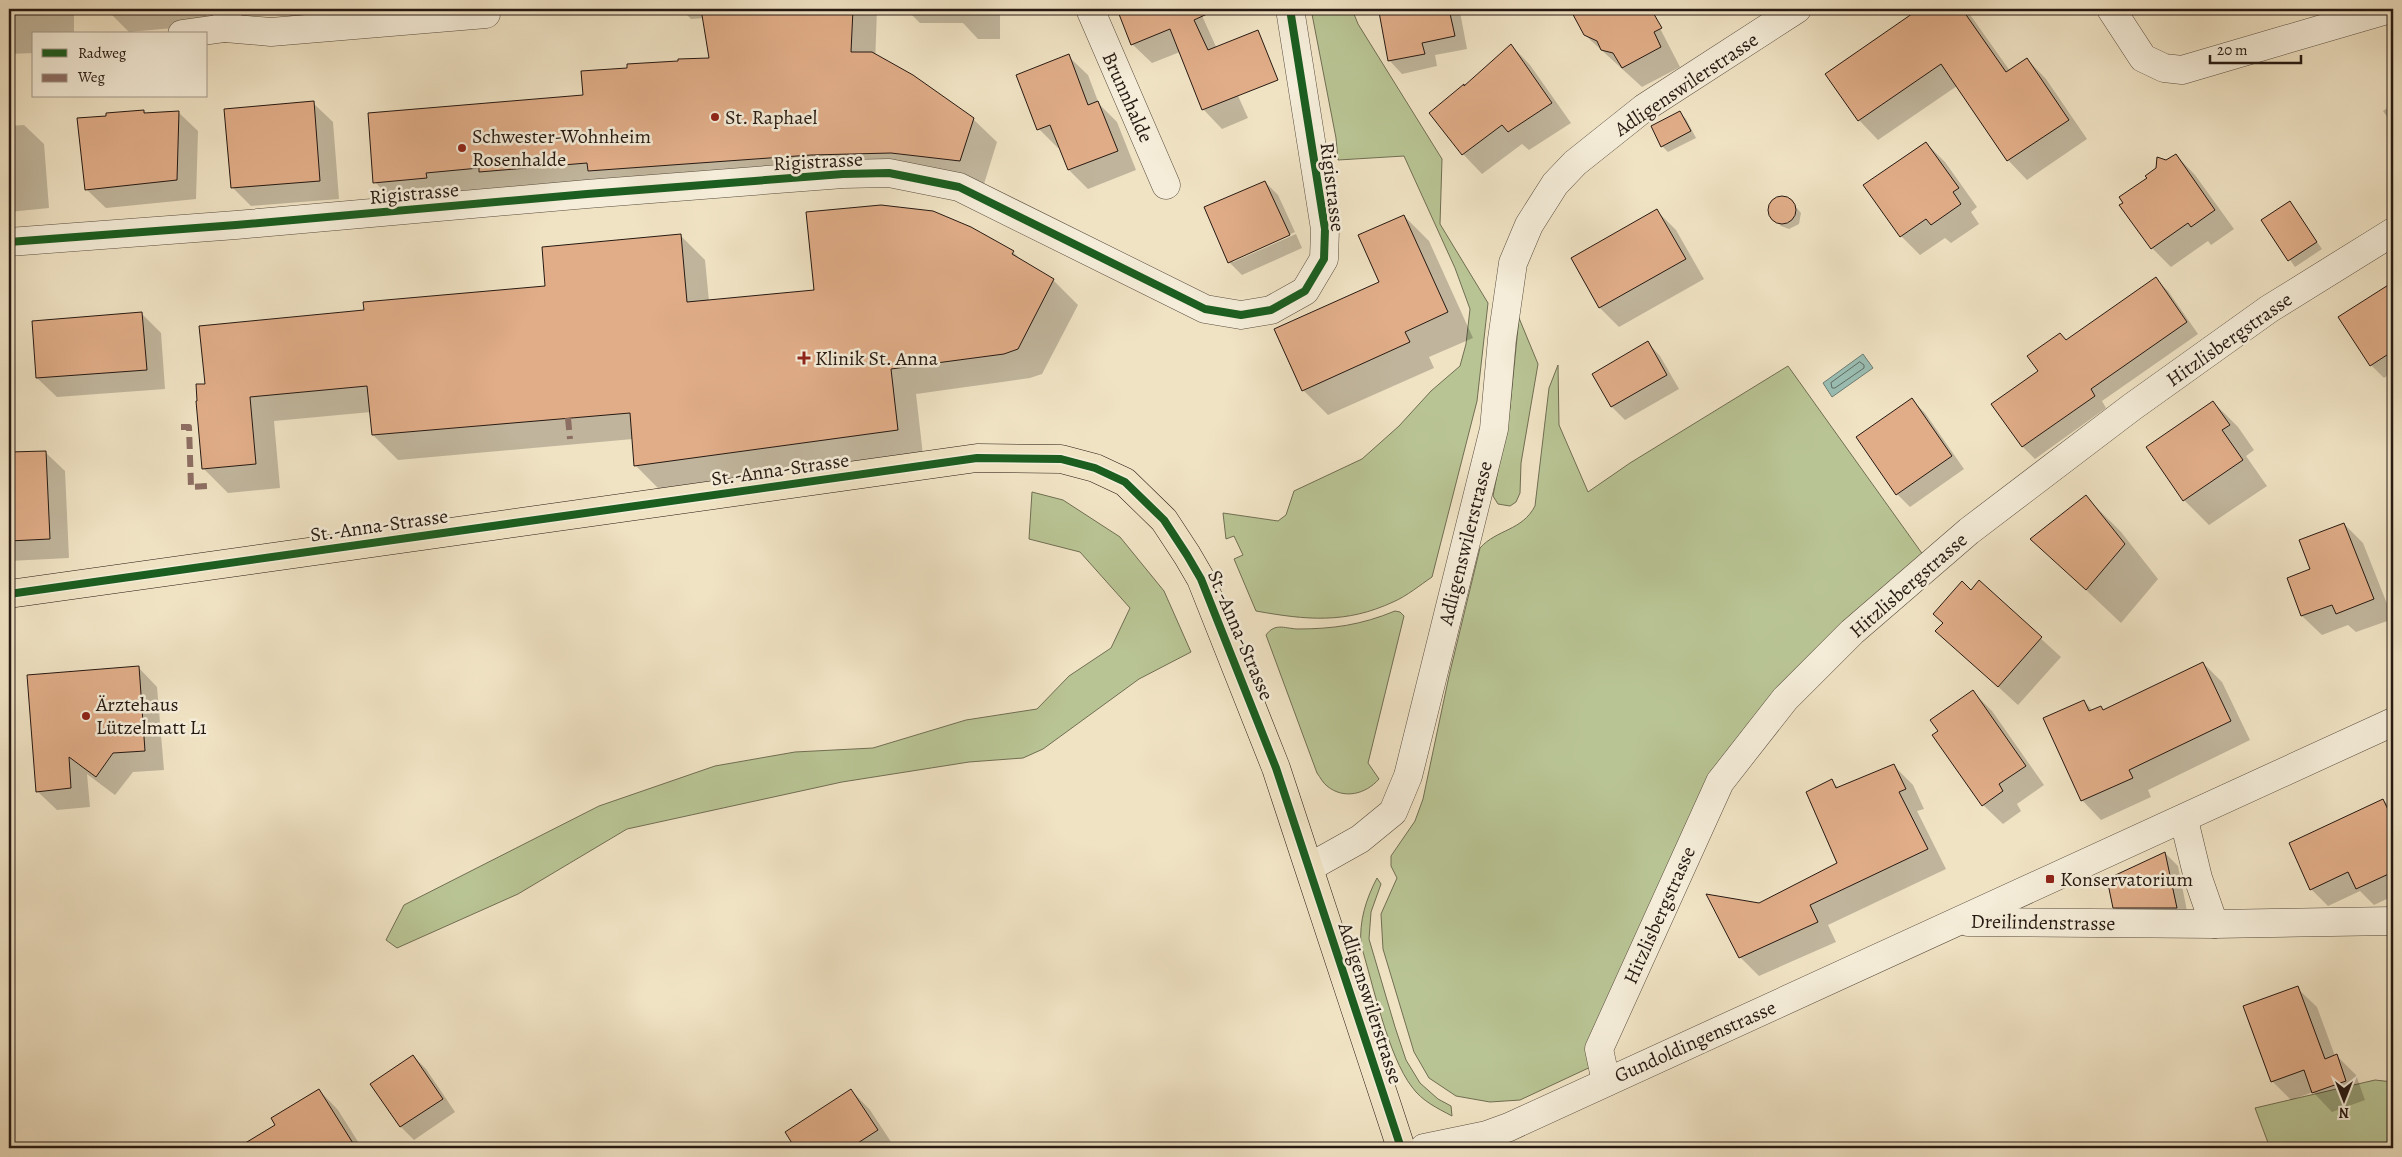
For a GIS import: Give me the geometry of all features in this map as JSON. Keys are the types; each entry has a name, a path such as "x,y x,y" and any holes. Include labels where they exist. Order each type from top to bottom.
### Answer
{"main road":[{"name":"St.-Anna-Strasse","path":"9,594 977,458 1061,459 1095,468 1125,482 1164,520 1187,554 1202,579 1236,663 1276,768 1310,867"},
{"name":"Adligenswilerstrasse","path":"1310,867 1401,1148"}],"street":[{"name":"Brunnhalde","path":"1090,9 1166,185"},
{"name":"Rigistrasse","path":"9,242 236,225 587,194 843,174 889,174 959,187 1205,310 1241,314 1271,310 1305,291 1324,259 1325,229 1290,9"},
{"name":"Adligenswilerstrasse","path":"1310,867 1360,839 1393,812 1408,776 1494,429 1502,339 1513,263 1538,208 1555,184 1575,163 1644,108 1797,9"},
{"path":"2111,9 2143,58 2164,68 2182,70 2390,9"},
{"path":"188,32 226,19 271,32 486,14"},
{"name":"Hitzlisbergstrasse","path":"1606,1082 1598,1049 1720,782 1785,699 1852,632 1977,525 2132,407 2269,310 2393,232"},
{"name":"Dreilindenstrasse","path":"1961,921 2050,879 2184,820 2393,722"},
{"path":"2184,820 2198,878 2214,924"},
{"name":"Dreilindenstrasse","path":"1961,921 2214,924 2391,920"},
{"name":"Gundoldingenstrasse","path":"1424,1148 1487,1135 1509,1127 1961,921"}],"green space":[{"path":"1311,9 1352,9 1358,24 1442,159 1440,224 1488,303 1477,401 1432,577 1403,597 1376,609 1359,614 1326,618 1309,618 1256,611 1234,559 1243,555 1234,536 1226,539 1223,513 1278,521 1286,515 1294,491 1362,459 1399,426 1431,391 1460,366 1466,344 1470,309 1455,268 1404,156 1338,160 1336,138"},
{"path":"1519,318 1538,364 1521,463 1520,493 1516,502 1510,506 1498,504 1493,496 1510,408"},
{"path":"1558,365 1559,425 1588,492 1630,463 1788,366 1926,559 1752,728 1597,1064 1520,1100 1490,1102 1456,1096 1429,1078 1414,1052 1383,949 1381,914 1397,878 1391,866 1391,856 1415,821 1423,799 1449,676 1480,548 1494,537 1523,520 1535,506 1549,388"},
{"path":"1032,492 1063,500 1120,537 1164,591 1191,652 1139,679 1043,749 1023,758 969,762 842,782 627,829 518,894 397,948 386,940 404,905 599,806 715,766 795,752 873,748 966,720 1037,709 1069,676 1111,648 1130,608 1080,552 1029,539"},
{"path":"1395,611 1400,612 1404,616 1368,763 1379,779 1361,791 1347,794 1340,793 1327,786 1317,773 1266,635 1273,629 1283,627 1297,629 1323,628 1359,623"},
{"path":"1377,878 1381,884 1371,912 1369,939 1395,1027 1406,1060 1420,1083 1438,1099 1451,1106 1452,1116 1435,1107 1416,1092 1403,1074 1388,1039 1361,945 1361,927 1364,910"},
{"path":"2375,1080 2393,1082 2393,1148 2270,1148 2255,1108"}],"water":[{"path":"1863,354 1873,368 1832,397 1823,383"}],"building":[{"path":"701,9 853,9 851,52 872,52 913,75 974,118 960,161 891,153 811,155 588,171 587,163 479,172 479,168 426,173 427,178 373,183 368,113 583,95 581,71 627,68 627,64 709,58"},
{"path":"1117,9 1218,9 1194,20 1208,50 1258,30 1278,80 1202,110 1170,29 1131,45"},
{"path":"1395,9 1449,9 1455,36 1422,43 1425,54 1388,61 1379,12"},
{"path":"1570,9 1651,9 1662,28 1654,32 1661,47 1622,68 1613,53 1601,50 1597,41 1584,35"},
{"path":"1919,9 1962,9 2006,72 2027,58 2069,120 2007,161 1941,64 1858,121 1825,74"},
{"path":"1511,44 1552,103 1508,132 1502,125 1462,155 1429,113 1464,84 1464,86"},
{"path":"1069,54 1088,105 1098,101 1118,151 1068,170 1050,125 1037,130 1016,75"},
{"path":"314,101 320,181 231,188 224,109"},
{"path":"144,110 144,113 179,111 177,180 85,190 77,118 106,116 106,113"},
{"path":"1680,111 1691,131 1661,147 1651,126"},
{"path":"1926,142 1959,188 1953,192 1961,204 1931,225 1926,219 1900,237 1863,185"},
{"path":"2176,154 2215,210 2191,227 2188,223 2151,249 2119,205 2123,203 2119,197 2147,178 2145,176 2156,168 2157,157 2166,160"},
{"path":"1265,181 1290,235 1228,263 1204,207"},
{"path":"1782,196 1792,200 1796,210 1792,220 1782,224 1772,220 1768,210 1772,200"},
{"path":"2290,201 2317,242 2288,261 2261,220"},
{"path":"881,205 933,211 971,227 1014,251 1012,254 1054,279 1018,349 1004,354 891,369 898,430 634,466 630,413 372,435 367,386 250,397 256,464 202,469 196,384 205,384 199,326 364,310 363,302 545,286 542,247 681,234 687,302 814,290 806,212"},
{"path":"1657,209 1686,259 1599,308 1571,258"},
{"path":"1404,215 1448,312 1405,332 1410,342 1302,391 1274,329 1379,282 1358,235"},
{"path":"2156,277 2187,322 2091,389 2095,396 2022,447 1991,404 2038,371 2027,356 2060,333 2066,340"},
{"path":"2393,282 2393,351 2370,366 2338,317"},
{"path":"142,312 147,370 36,378 32,321"},
{"path":"1648,341 1667,375 1611,407 1592,374"},
{"path":"1912,398 1952,456 1896,495 1856,437"},
{"path":"2213,401 2230,425 2222,430 2243,460 2183,501 2146,447"},
{"path":"46,451 50,539 9,541 9,452"},
{"path":"2086,495 2125,544 2086,590 2030,539"},
{"path":"2344,523 2374,599 2336,614 2332,605 2301,616 2287,578 2310,569 2299,540"},
{"path":"1979,580 2042,637 1998,687 1935,631 1943,623 1933,614 1962,581 1971,590"},
{"path":"2203,662 2231,721 2129,770 2133,778 2081,801 2043,718 2084,700 2089,711 2101,706 2103,710"},
{"name":"Ärztehaus Lützelmatt L1","path":"139,666 145,751 113,753 96,777 69,757 71,788 36,792 27,675"},
{"path":"1973,690 2026,766 1999,784 2003,791 1982,806 1932,735 1938,731 1930,720"},
{"path":"1894,764 1906,789 1899,792 1928,849 1810,905 1818,922 1739,958 1706,894 1759,903 1837,863 1806,792 1832,779 1836,788"},
{"path":"2383,799 2393,820 2393,872 2356,889 2348,872 2310,890 2289,843"},
{"path":"2165,852 2177,908 2113,908 2107,879"},
{"path":"2298,986 2325,1059 2337,1054 2346,1081 2312,1093 2304,1070 2271,1082 2243,1006"},
{"path":"413,1055 443,1099 400,1127 370,1084"},
{"path":"319,1089 356,1148 237,1148 275,1125 271,1118"},
{"path":"851,1089 878,1130 850,1148 795,1148 785,1132"}],"marked path":[{"path":"568,418 570,439"},
{"path":"181,427 189,427 191,487 207,486"}],"cycle path":[{"path":"9,242 236,225 587,194 843,174 889,173 959,187 1205,309 1241,315 1271,310 1305,291 1324,259 1325,229 1290,9"},
{"path":"9,594 977,458 1061,459 1095,468 1125,482 1164,520 1201,579 1276,768 1401,1148"}],"place":[{"name":"St. Raphael","path":"715,117"},
{"name":"Schwester-Wohnheim Rosenhalde","path":"462,148"},
{"name":"Klinik St. Anna","path":"804,358"},
{"name":"Ärztehaus Lützelmatt L1","path":"86,716"},
{"name":"Konservatorium","path":"2050,879"}]}
